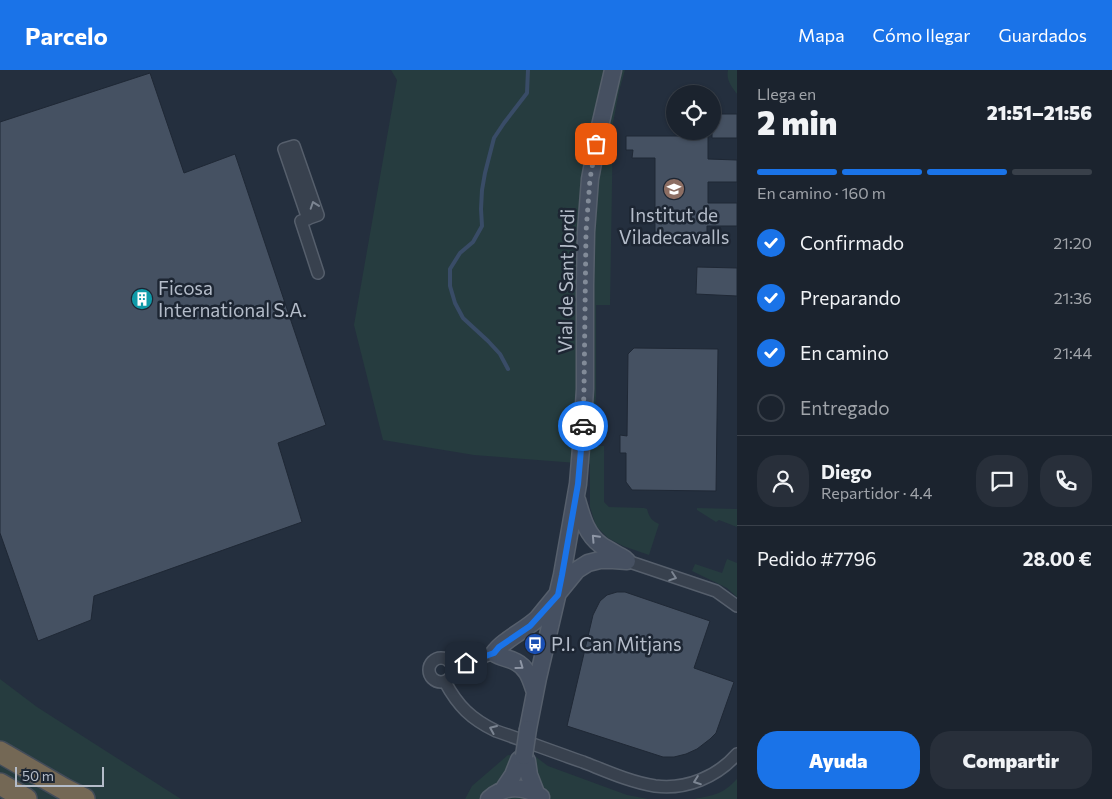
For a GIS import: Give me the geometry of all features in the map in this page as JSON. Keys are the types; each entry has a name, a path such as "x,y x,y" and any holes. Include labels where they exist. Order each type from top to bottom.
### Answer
{"highway":[{"path":"0,752 84,799"},
{"path":"0,784 26,799"}],"street":[{"name":"Vial de Sant Jordi","path":"524,756 535,694 562,575 576,495 584,408 586,232 590,179 600,126 614,70"},
{"path":"308,219 284,149 294,146 318,215 308,219 301,221 318,273"},
{"path":"576,495 585,524 593,538 607,549 627,561 716,591 737,606"},
{"path":"453,668 494,653 499,647 530,626 558,595 577,570 588,563 600,560 627,561"},
{"path":"494,653 518,663 525,669 535,694"},
{"path":"437,658 449,660 453,668 449,680 440,683 432,679 428,670 430,664 437,658"},
{"path":"445,682 460,705 481,724 630,779 656,786 689,784 703,779 715,774 737,754"},
{"path":"503,790 513,775 519,760 524,756 527,761 529,775 540,796"},
{"path":"488,799 503,790 517,788 530,790 540,796"}],"green space":[{"path":"391,70 625,70 613,123 610,305 596,305 596,396 592,446 604,446 604,502 609,507 647,509 654,522 659,524 649,555 623,546 608,538 596,526 590,507 590,464 474,455 383,440 354,325 397,80"},
{"path":"728,70 737,70 737,94 728,80"},
{"path":"697,508 737,509 737,527 719,520 716,522 697,510"},
{"path":"727,559 737,563 737,597 727,588 692,571 695,564 722,573"},
{"path":"0,679 37,707 181,799 0,799"},
{"path":"508,755 536,757 548,766 627,795 648,799 465,799 472,786"},
{"path":"737,779 737,799 694,799 717,794"}],"building":[{"name":"Ficosa International S.A.","path":"150,73 184,173 235,154 326,425 278,443 302,522 94,596 91,620 38,641 0,533 0,122"},
{"path":"721,114 737,114 737,138 721,138"},
{"path":"626,136 666,136 666,140 708,140 708,159 737,160 737,182 708,182 708,203 737,203 737,226 707,226 707,240 655,239 655,158 632,158 633,150 626,150"},
{"path":"697,267 737,268 737,296 696,294"},
{"path":"634,348 718,349 716,491 632,490 626,482 626,453 620,453 620,435 627,436 628,354"},
{"path":"625,592 710,621 694,668 734,682 716,733 697,749 674,757 663,757 567,726 593,615 600,601 607,595"}],"waterway":[{"path":"508,369 500,354 463,318 455,303 450,286 450,269 460,253 473,242 482,226 482,190 494,138 527,93 528,70"}],"way so far":[{"path":"583,426 586,232 590,179 596,144"}],"place":[{"name":"Institut de Viladecavalls","path":"674,189"},
{"name":"Ficosa International S.A.","path":"142,299"},
{"name":"P.I. Can Mitjans","path":"535,644"}],"route":[{"path":"466,663 494,653 499,647 530,626 558,595 578,484 583,426"}]}
